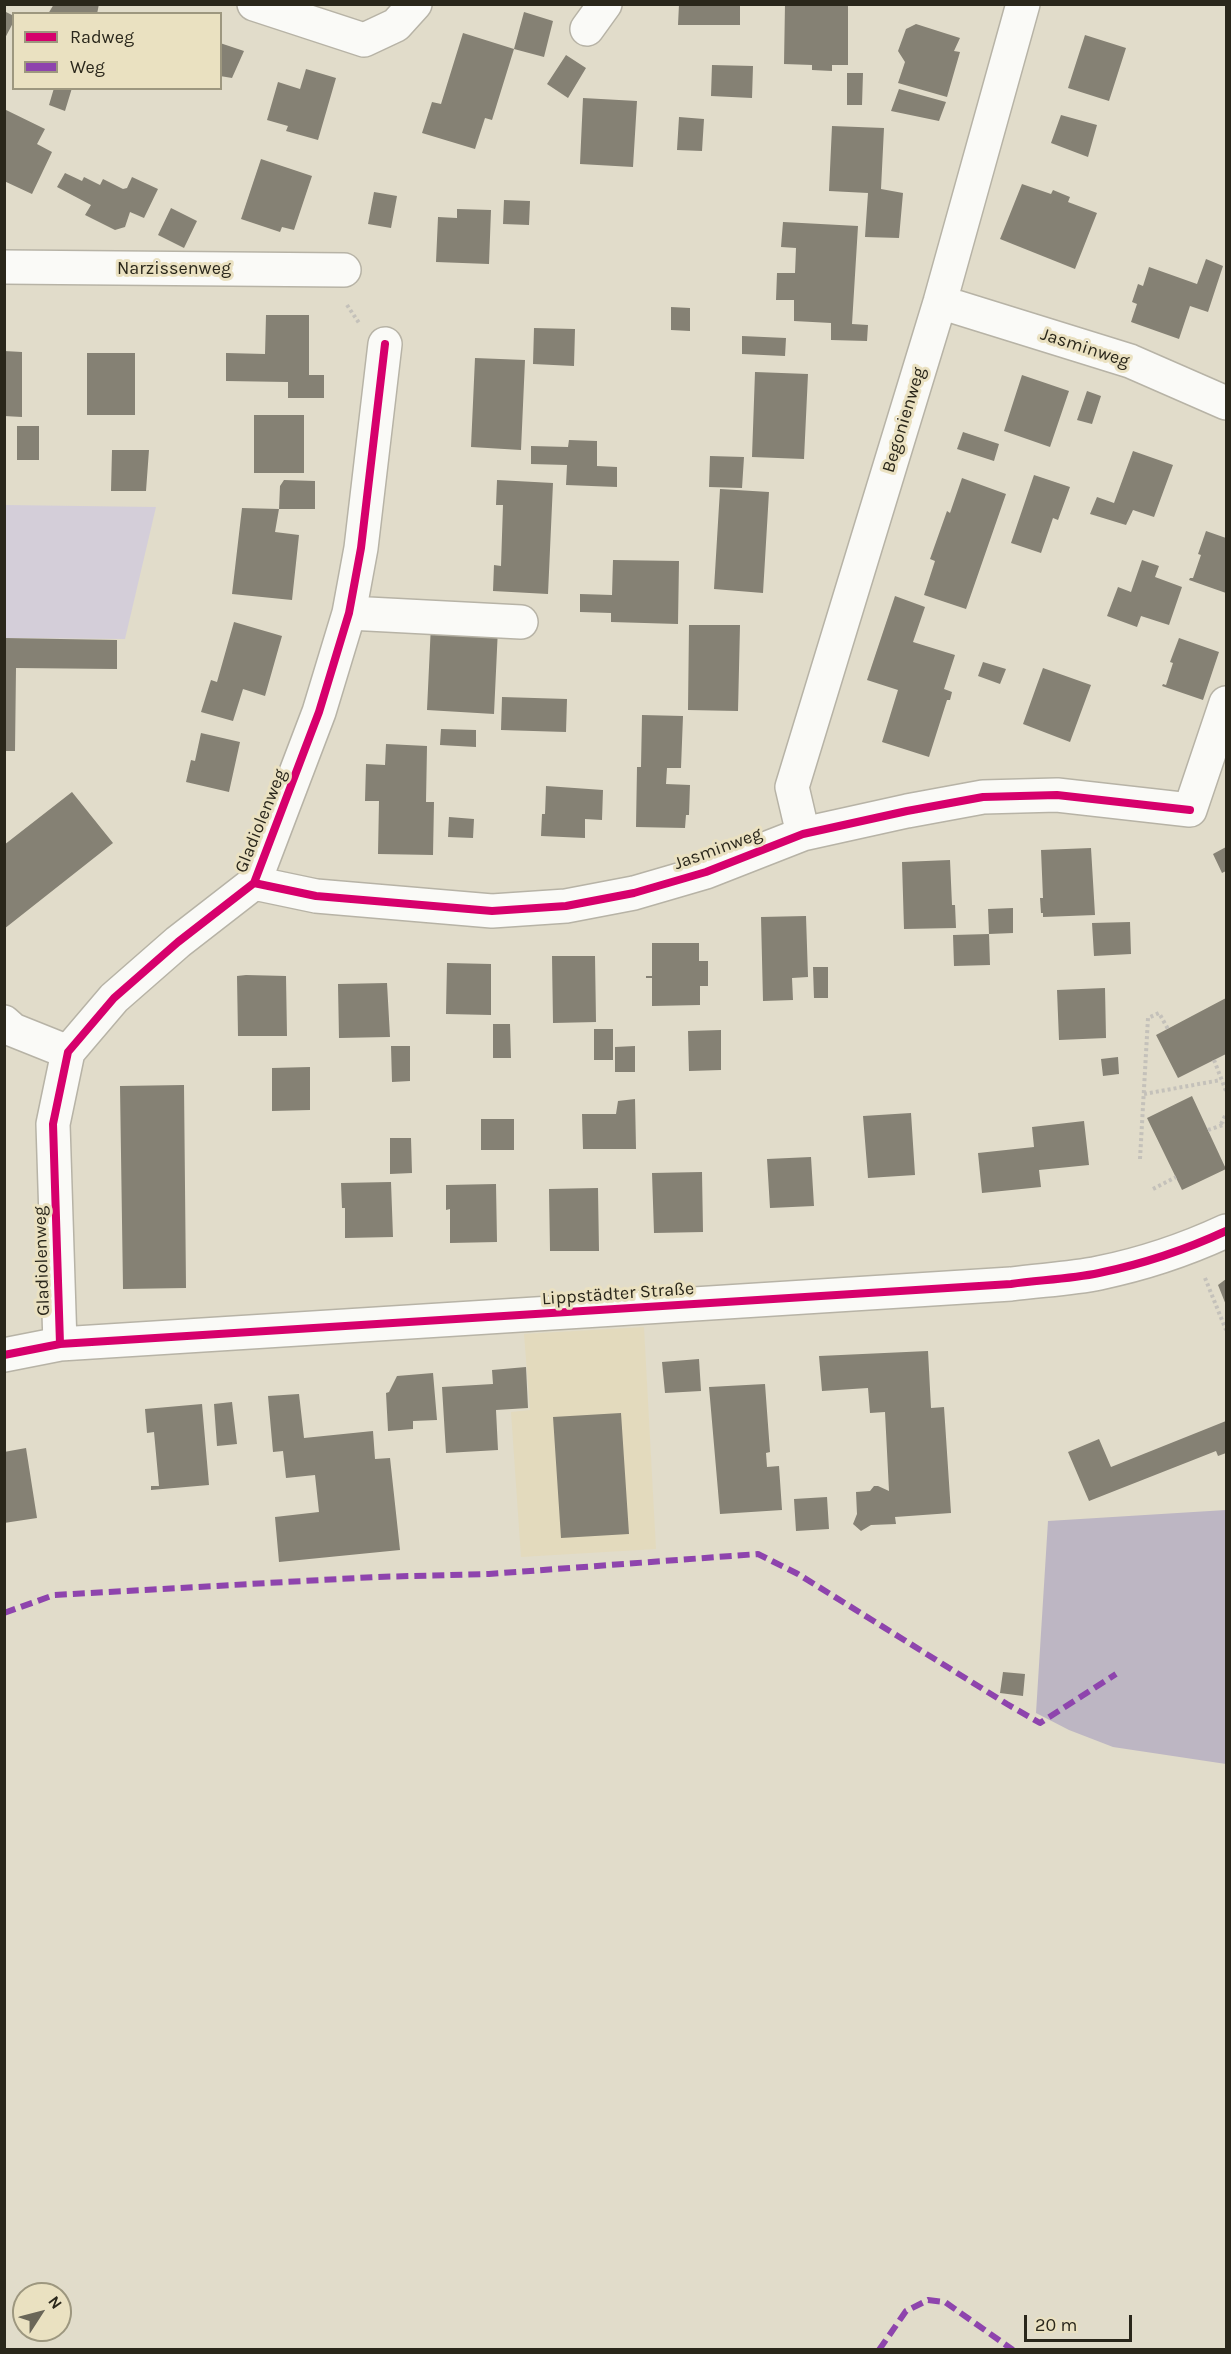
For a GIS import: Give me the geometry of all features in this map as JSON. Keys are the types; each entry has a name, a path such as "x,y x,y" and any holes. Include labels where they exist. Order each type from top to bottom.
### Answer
{"street":[{"path":"254,4 364,40 396,25 415,4"},
{"name":"Begonienweg","path":"803,834 792,787 940,302 1023,4"},
{"name":"Narzissenweg","path":"4,267 344,270"},
{"name":"Jasminweg","path":"940,302 1130,362 1227,403"},
{"name":"Gladiolenweg","path":"60,1344 53,1124 68,1052 114,998 178,942 254,883 319,712 349,613 361,548 385,344"},
{"path":"349,613 521,622"},
{"name":"Jasminweg","path":"254,883 316,896 492,911 566,906 634,893 706,872 803,834 983,797 1057,795 1190,810 1227,703"},
{"path":"4,1022 13,1030 68,1052"},
{"name":"Lippstädter Straße","path":"4,1355 60,1344 1011,1284 1098,1273 1192,1247 1227,1231"}],"path":[{"path":"344,270 337,295 350,308 359,322 360,338 385,344"},
{"path":"1140,1159 1148,1018 1159,1013 1168,1029"},
{"path":"1214,1060 1226,1091"},
{"path":"1144,1094 1221,1080"},
{"path":"1221,1124 1227,1114"},
{"path":"1208,1130 1221,1124 1227,1124"},
{"path":"1152,1190 1176,1177"},
{"path":"1192,1247 1227,1330"}],"shaded area":[{"path":"5,505 156,507 125,639 5,638"},
{"path":"644,1327 656,1549 521,1557 511,1412 530,1410 524,1334"},
{"path":"1226,1510 1226,1764 1113,1747 1069,1730 1036,1713 1048,1521"}],"building":[{"path":"54,4 99,4 97,12 49,12"},
{"path":"679,4 740,4 740,25 678,25"},
{"path":"785,4 848,4 848,65 832,65 832,71 812,70 812,65 784,64"},
{"path":"4,11 12,15 12,25 4,40"},
{"path":"524,12 553,21 544,57 514,49"},
{"path":"916,24 960,38 954,51 960,52 947,97 898,83 905,62 898,51 906,29"},
{"path":"463,33 514,49 492,120 485,118 475,149 422,133 432,102 441,104"},
{"path":"1085,35 1126,48 1109,101 1068,88"},
{"path":"222,44 244,51 232,78 222,76"},
{"path":"566,55 586,68 568,98 547,84"},
{"path":"712,65 753,66 752,98 711,96"},
{"path":"306,69 336,78 318,140 286,131 288,126 267,120 278,82 300,89"},
{"path":"847,73 863,73 862,105 847,105"},
{"path":"899,89 946,102 939,121 891,111"},
{"path":"53,90 71,90 65,111 49,105"},
{"path":"583,98 637,101 633,167 580,164"},
{"path":"4,109 45,129 37,144 52,152 32,194 4,181"},
{"path":"1061,115 1097,125 1088,157 1051,143"},
{"path":"679,117 704,119 702,151 677,150"},
{"path":"832,126 884,128 881,189 903,193 899,238 865,237 868,193 829,191"},
{"path":"261,159 312,176 294,230 282,227 280,232 241,219"},
{"path":"65,173 82,181 84,177 100,185 103,179 123,189 127,188 132,177 158,189 144,218 130,212 125,227 115,230 85,215 91,205 57,187"},
{"path":"1022,184 1051,194 1053,190 1070,197 1068,202 1097,213 1075,269 1000,239"},
{"path":"374,192 397,196 391,228 368,224"},
{"path":"504,200 530,201 529,225 503,224"},
{"path":"171,208 197,221 184,248 158,235"},
{"path":"457,209 491,210 489,264 436,262 438,217 457,218"},
{"path":"783,222 858,226 852,324 868,325 867,341 831,340 831,323 794,321 794,300 776,300 777,273 795,273 796,248 781,247"},
{"path":"1206,259 1223,266 1208,312 1190,306 1179,339 1131,322 1137,304 1132,302 1138,284 1143,286 1149,267 1197,284"},
{"path":"671,307 690,308 690,331 671,330"},
{"path":"266,315 309,315 309,375 324,375 324,398 288,398 288,382 226,381 226,353 265,354"},
{"path":"534,328 575,329 574,366 533,364"},
{"path":"742,336 786,338 785,356 742,354"},
{"path":"4,351 22,352 22,417 4,416"},
{"path":"87,353 135,353 135,415 87,415"},
{"path":"475,358 525,360 521,450 471,447"},
{"path":"755,372 808,374 804,459 752,457"},
{"path":"1022,375 1069,391 1050,447 1004,431"},
{"path":"1087,391 1101,396 1092,424 1077,420"},
{"path":"254,415 304,415 304,473 254,473"},
{"path":"17,426 39,426 39,460 17,460"},
{"path":"963,432 999,444 994,461 957,449"},
{"path":"569,440 597,441 597,466 617,467 617,487 566,485 567,465 531,464 531,446 568,447"},
{"path":"112,450 149,450 146,491 111,491"},
{"path":"1133,451 1173,465 1154,517 1133,510 1126,525 1090,514 1097,497 1114,503"},
{"path":"710,456 744,457 742,488 709,487"},
{"path":"1034,475 1070,487 1058,520 1053,518 1041,553 1011,543"},
{"path":"962,478 1006,494 966,609 924,595 935,561 930,559 947,511 950,513"},
{"path":"284,480 315,481 315,509 279,509 280,486"},
{"path":"497,480 553,483 548,594 493,591 494,565 501,566 503,505 496,505"},
{"path":"720,489 769,492 763,593 714,589"},
{"path":"242,508 279,509 275,532 299,535 292,600 232,594"},
{"path":"1206,531 1226,538 1226,593 1189,580 1193,578 1201,555 1198,554"},
{"path":"613,560 679,561 678,624 611,622 611,613 580,612 580,594 612,595"},
{"path":"1142,560 1159,566 1155,577 1182,587 1169,625 1141,616 1137,627 1107,616 1118,587 1131,592"},
{"path":"895,596 925,607 913,642 955,655 944,689 952,692 950,700 947,700 929,757 882,742 898,690 867,680"},
{"path":"234,622 282,636 265,696 243,689 233,721 201,712 211,680 217,682"},
{"path":"431,624 498,628 494,714 427,710"},
{"path":"689,625 740,625 738,711 688,710"},
{"path":"4,638 117,640 117,669 16,668 15,751 4,751"},
{"path":"1179,638 1219,652 1203,700 1162,686 1166,685 1173,663 1170,662"},
{"path":"983,662 1006,669 1000,684 978,676"},
{"path":"1043,668 1091,685 1070,742 1023,724"},
{"path":"502,697 567,699 566,732 501,730"},
{"path":"642,715 683,716 681,768 667,768 666,784 690,785 689,815 686,815 685,828 636,827 637,767 641,767"},
{"path":"441,729 476,730 476,747 440,745"},
{"path":"201,733 240,742 229,792 186,782 191,760 195,761"},
{"path":"386,744 427,746 426,802 434,802 433,855 378,854 379,801 365,801 366,764 385,765"},
{"path":"546,786 603,790 602,820 585,819 585,838 541,836"},
{"path":"72,792 113,843 4,929 4,845"},
{"path":"449,817 474,819 473,838 448,837"},
{"path":"1226,847 1226,871 1222,873 1213,854"},
{"path":"1091,848 1095,915 1043,917 1040,898 1043,898 1041,850"},
{"path":"950,860 952,905 955,905 956,928 904,929 902,862"},
{"path":"1013,908 1013,933 989,934 988,909"},
{"path":"806,916 808,977 792,978 793,1000 763,1001 761,917"},
{"path":"1130,922 1131,954 1094,956 1092,923"},
{"path":"989,934 990,965 954,966 953,935"},
{"path":"652,943 699,943 699,961 708,961 708,986 700,986 700,1005 652,1006 652,978 646,978 646,976 652,976"},
{"path":"552,956 595,956 596,1022 553,1023"},
{"path":"447,963 491,964 491,1015 446,1014"},
{"path":"813,967 828,967 828,998 814,998"},
{"path":"237,976 286,976 287,1036 238,1036"},
{"path":"387,983 390,1037 339,1038 338,984"},
{"path":"1105,988 1106,1038 1059,1040 1057,990"},
{"path":"1226,998 1226,1054 1178,1078 1156,1035"},
{"path":"493,1024 510,1024 511,1058 493,1058"},
{"path":"594,1029 613,1029 613,1060 594,1060"},
{"path":"721,1030 721,1070 689,1071 688,1031"},
{"path":"391,1046 410,1046 410,1081 392,1082"},
{"path":"635,1046 635,1072 615,1072 615,1047"},
{"path":"1118,1057 1119,1074 1103,1076 1101,1059"},
{"path":"310,1067 310,1110 272,1111 272,1068"},
{"path":"184,1085 186,1288 123,1289 120,1086"},
{"path":"1192,1096 1226,1169 1182,1190 1147,1118"},
{"path":"635,1099 636,1149 583,1149 582,1114 616,1114 618,1101"},
{"path":"911,1113 915,1175 868,1178 863,1116"},
{"path":"481,1119 514,1119 514,1150 481,1150"},
{"path":"1084,1121 1089,1165 1039,1170 1041,1187 982,1193 978,1153 1034,1147 1032,1127"},
{"path":"390,1138 411,1138 412,1173 390,1174"},
{"path":"811,1157 814,1206 770,1208 767,1159"},
{"path":"702,1172 703,1232 654,1233 652,1173"},
{"path":"391,1182 393,1237 345,1238 345,1208 342,1208 341,1183"},
{"path":"496,1184 497,1242 450,1243 450,1209 446,1210 446,1185"},
{"path":"598,1188 599,1251 550,1251 549,1189"},
{"path":"1226,1279 1226,1305 1218,1285"},
{"path":"928,1351 931,1408 944,1407 951,1513 895,1517 896,1524 871,1525 861,1531 853,1524 857,1514 856,1492 870,1491 874,1486 889,1491 885,1412 870,1413 868,1388 822,1391 819,1356"},
{"path":"699,1359 701,1391 665,1393 662,1362"},
{"path":"526,1367 528,1408 496,1410 498,1450 446,1453 442,1387 493,1384 492,1370"},
{"path":"433,1373 437,1420 413,1421 413,1429 388,1431 386,1393 389,1392 397,1376"},
{"path":"765,1384 770,1452 766,1453 767,1467 779,1466 782,1510 720,1514 709,1387"},
{"path":"299,1394 304,1438 373,1431 375,1459 390,1458 400,1550 279,1562 275,1517 319,1512 315,1475 286,1478 283,1451 273,1452 268,1396"},
{"path":"232,1402 237,1444 217,1446 214,1404"},
{"path":"202,1404 209,1485 151,1490 151,1486 159,1486 154,1432 147,1433 145,1409"},
{"path":"621,1413 629,1534 561,1538 553,1417"},
{"path":"1226,1421 1226,1453 1218,1456 1216,1451 1089,1501 1068,1452 1099,1439 1111,1467"},
{"path":"26,1448 37,1518 4,1523 4,1452"},
{"path":"827,1497 829,1529 796,1531 794,1499"},
{"path":"1003,1672 1025,1674 1023,1696 1000,1693"}],"marked path":[{"path":"4,1613 54,1595 375,1577 489,1574 758,1554 798,1574 1040,1723 1116,1674"},
{"path":"879,2350 906,2311 928,2300 945,2302 1013,2350"}],"cycle path":[{"path":"60,1344 53,1124 68,1052 114,998 178,942 254,883 319,712 349,613 361,548 385,344"},
{"path":"254,883 316,896 492,911 566,906 634,893 706,872 803,834 983,797 1057,795 1190,810"},
{"path":"4,1355 60,1344 1011,1284 1077,1277 1132,1265 1164,1256 1226,1231"}]}
